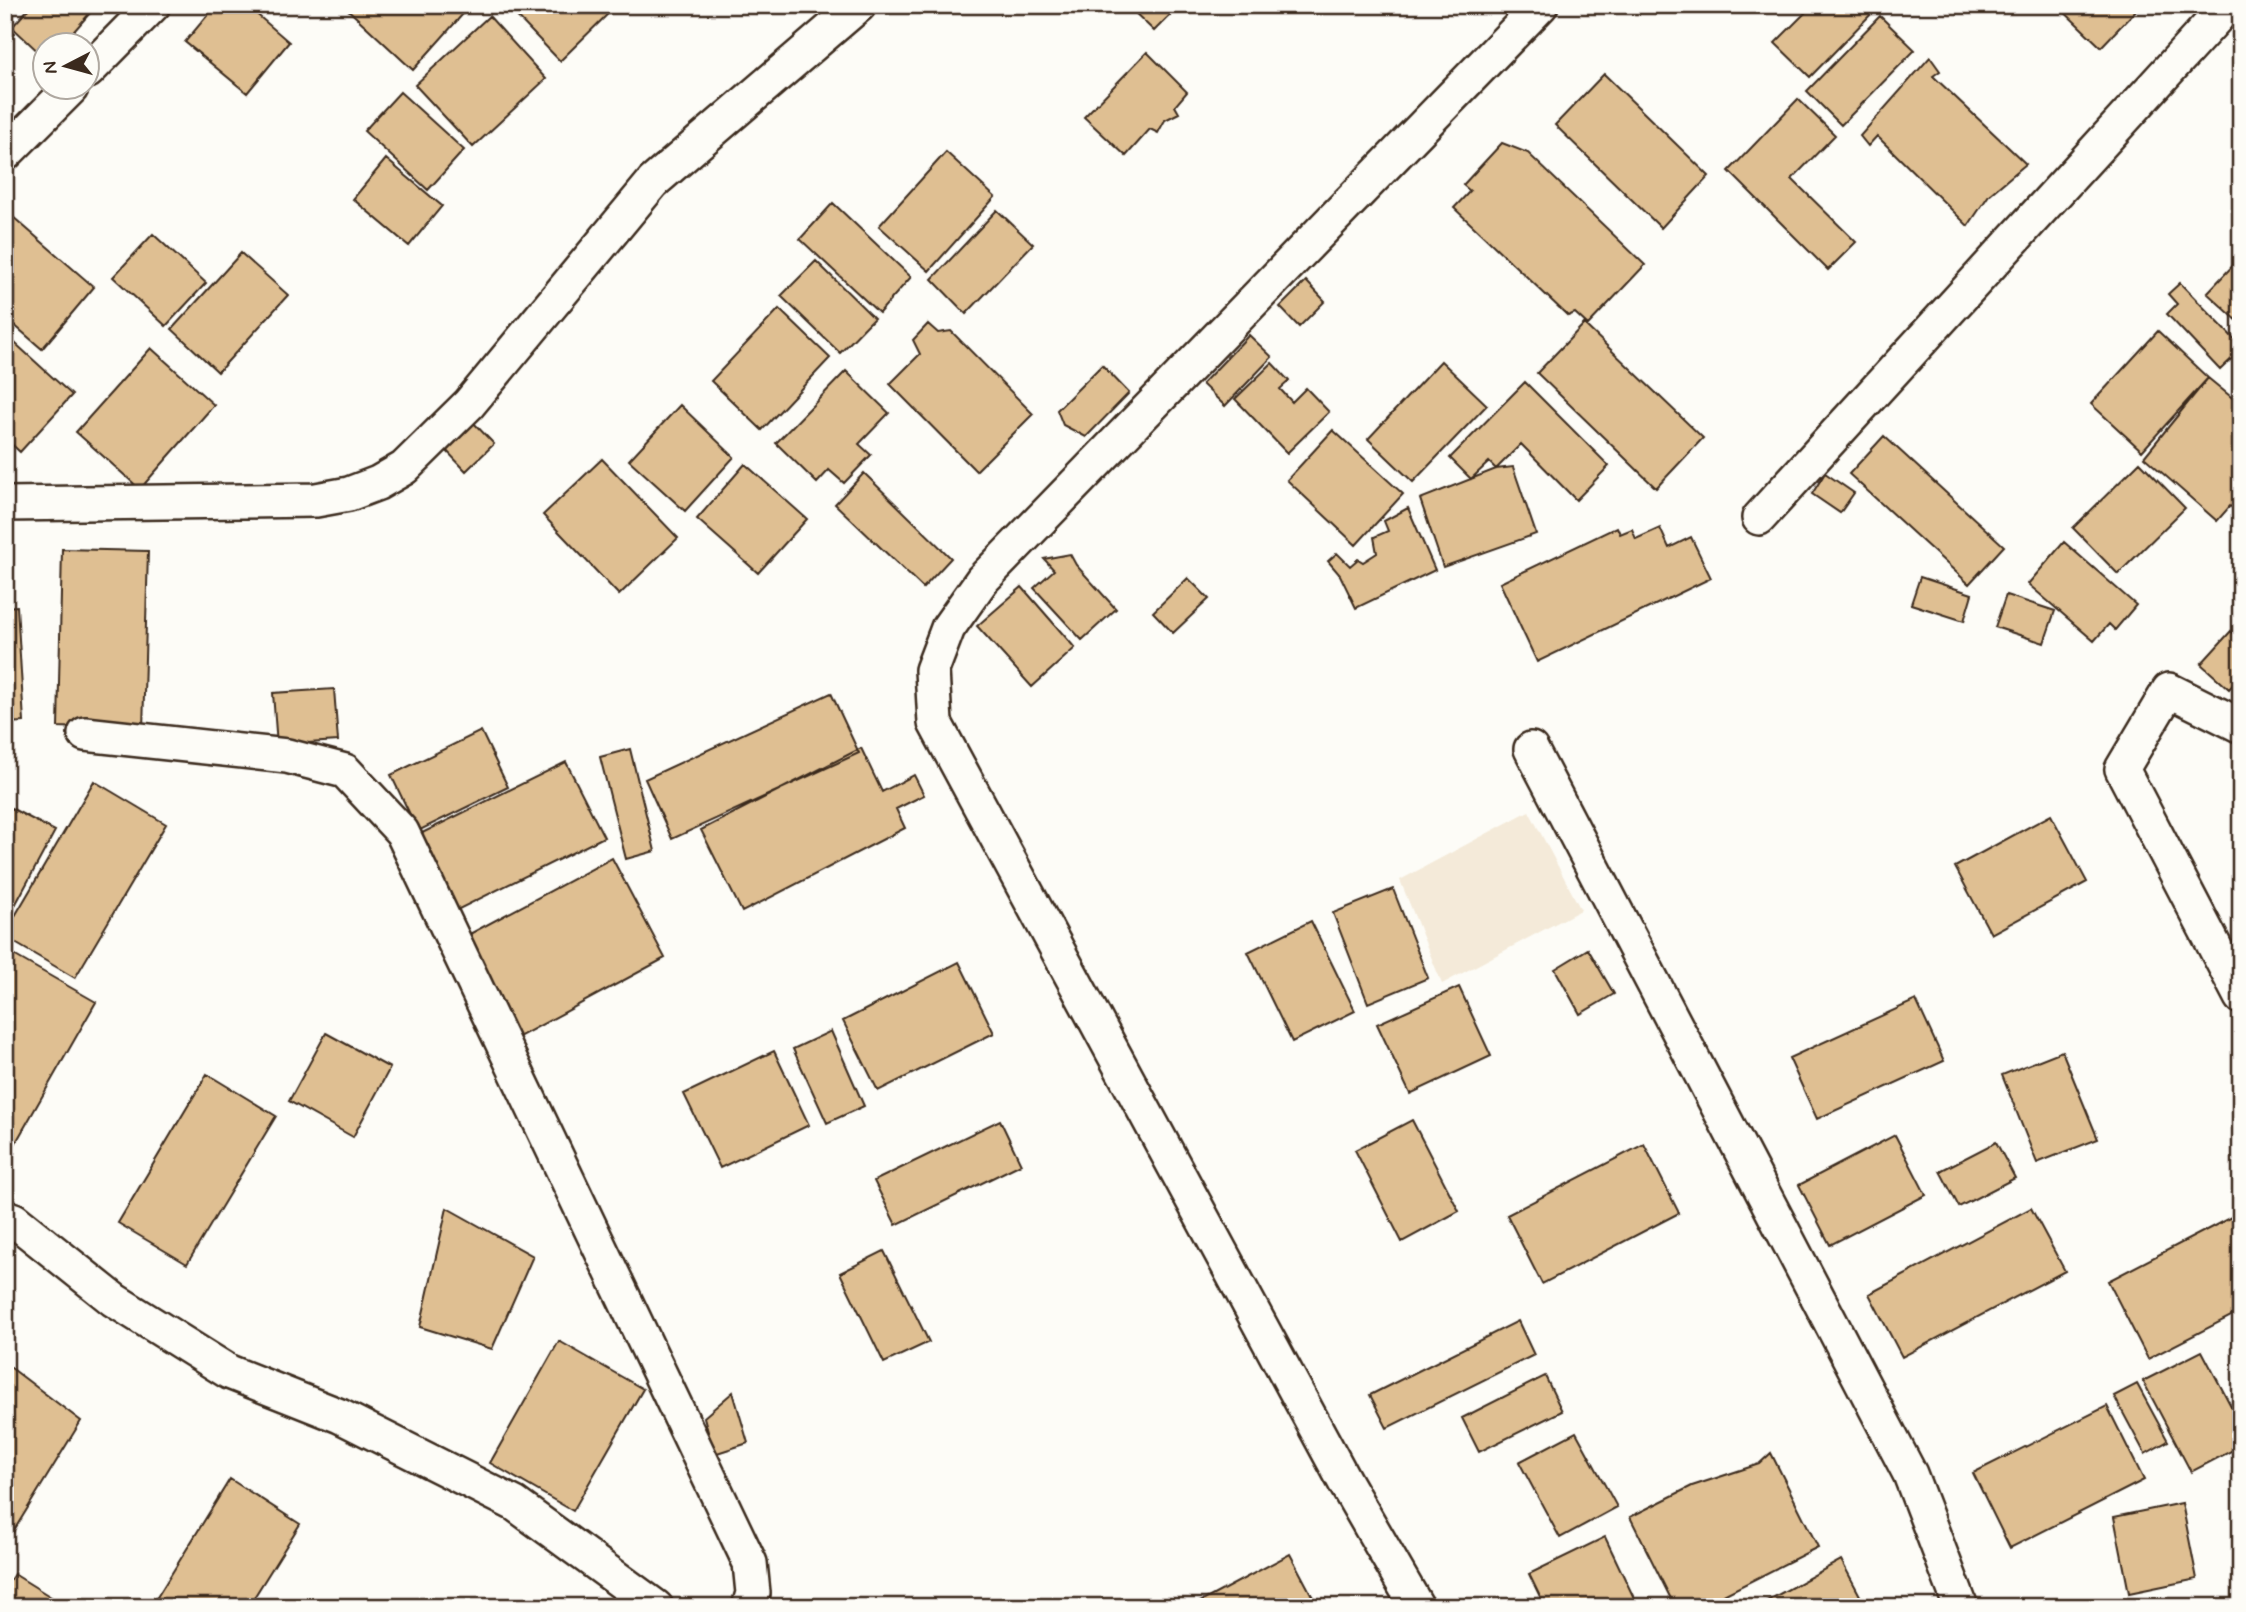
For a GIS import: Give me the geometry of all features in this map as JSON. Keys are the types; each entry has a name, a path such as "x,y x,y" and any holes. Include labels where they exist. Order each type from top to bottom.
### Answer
{"street":[{"path":"102,57 153,5"},
{"path":"5,504 316,500 349,494 404,468 469,404 653,182 859,5"},
{"path":"1417,1607 1346,1484 935,723 932,670 948,628 982,580 1541,5"},
{"path":"1759,518 2228,5"},
{"path":"5,154 57,102"},
{"path":"2241,726 2169,690 2122,769 2241,997"},
{"path":"85,734 287,756 345,771 402,832 750,1563 753,1593 749,1607"},
{"path":"1531,749 1910,1474 1961,1607"},
{"path":"5,1217 14,1220 114,1300 229,1372 340,1416 515,1504 656,1607"}],"shaded area":[{"path":"1529,811 1581,910 1442,984 1400,880"}],"building":[{"path":"32,5 97,5 73,32 32,32 32,46 12,27"},
{"path":"216,5 246,5 289,42 247,93 185,42"},
{"path":"343,5 471,5 413,70"},
{"path":"506,5 617,5 560,61"},
{"path":"1127,5 1180,5 1154,31"},
{"path":"1813,5 1870,5 1875,10 1810,77 1775,43"},
{"path":"2057,5 2141,5 2101,47"},
{"path":"489,16 546,79 473,147 415,85"},
{"path":"1880,16 1915,50 1841,125 1807,91"},
{"path":"1147,52 1187,92 1175,106 1179,113 1165,120 1158,133 1150,129 1126,156 1084,117"},
{"path":"1930,57 1940,71 1933,76 2026,164 1989,195 1968,226 1877,136 1868,146 1860,136"},
{"path":"1604,74 1709,176 1661,228 1555,125"},
{"path":"400,92 464,150 428,190 364,131"},
{"path":"1798,99 1835,135 1792,179 1856,242 1828,270 1729,171"},
{"path":"1502,143 1528,153 1645,265 1588,325 1575,313 1568,316 1454,208 1470,191 1463,185"},
{"path":"946,152 995,197 929,271 879,226"},
{"path":"386,159 442,206 409,246 353,199"},
{"path":"833,203 911,277 879,313 800,239"},
{"path":"5,210 94,287 42,349 5,317"},
{"path":"997,210 1033,244 966,314 932,279"},
{"path":"153,234 206,283 166,326 113,277"},
{"path":"241,253 288,295 218,372 172,329"},
{"path":"2241,257 2241,324 2207,293"},
{"path":"816,261 874,318 840,353 781,296"},
{"path":"1306,281 1325,301 1299,327 1280,307"},
{"path":"2180,283 2241,346 2241,350 2220,370 2167,314 2177,304 2168,294"},
{"path":"779,309 830,358 762,430 711,381"},
{"path":"928,324 938,333 951,331 1033,414 976,471 890,384 920,354 913,340"},
{"path":"1584,324 1703,438 1656,488 1537,373"},
{"path":"2158,331 2208,378 2142,451 2091,404"},
{"path":"5,334 72,395 20,452 5,438"},
{"path":"1249,335 1272,357 1225,406 1202,384"},
{"path":"151,348 214,405 140,489 76,432"},
{"path":"1441,361 1487,405 1413,482 1368,439"},
{"path":"1272,363 1289,381 1280,389 1292,402 1306,388 1329,412 1287,453 1235,399"},
{"path":"1102,365 1129,393 1086,437 1063,425 1057,410"},
{"path":"846,371 889,413 859,444 871,455 844,483 829,470 817,483 776,443"},
{"path":"2208,378 2241,405 2241,509 2238,512 2230,506 2217,521 2144,457"},
{"path":"1525,382 1609,466 1576,500 1521,444 1496,469 1489,462 1471,479 1450,458"},
{"path":"680,405 734,457 685,511 629,460"},
{"path":"469,418 494,444 466,471 441,445"},
{"path":"1333,430 1403,494 1356,545 1287,480"},
{"path":"1884,436 2004,546 1969,584 1849,474"},
{"path":"602,459 678,538 619,595 543,515"},
{"path":"2140,462 2185,508 2118,574 2073,528"},
{"path":"745,464 807,519 758,573 697,519"},
{"path":"1513,467 1536,534 1443,567 1420,499 1496,469"},
{"path":"864,473 951,558 923,588 835,504"},
{"path":"1825,473 1854,493 1840,513 1812,494"},
{"path":"1408,508 1435,570 1356,608 1340,575 1328,561 1337,553 1350,566 1358,559 1363,562 1377,553 1374,537 1388,531 1384,521"},
{"path":"1617,527 1620,534 1632,529 1636,539 1660,528 1669,548 1691,537 1711,578 1537,662 1500,583"},
{"path":"2064,542 2136,605 2115,630 2109,624 2094,641 2028,584"},
{"path":"62,549 148,551 143,730 58,727"},
{"path":"1070,554 1076,565 1116,609 1082,640 1034,588 1054,570 1044,559"},
{"path":"1920,577 1972,594 1964,621 1911,604"},
{"path":"1188,578 1209,599 1173,633 1153,612"},
{"path":"1022,587 1075,648 1032,687 977,626"},
{"path":"2006,595 2055,611 2044,643 1995,627"},
{"path":"17,606 24,722 5,723 5,607"},
{"path":"2231,631 2241,640 2241,676 2229,689 2201,664"},
{"path":"334,689 338,741 277,745 273,693"},
{"path":"831,693 859,753 672,839 645,779"},
{"path":"481,731 508,787 418,831 391,775"},
{"path":"861,748 882,792 914,775 924,795 896,809 905,828 742,912 701,830"},
{"path":"630,749 655,851 626,859 600,757"},
{"path":"566,762 604,837 451,913 414,837"},
{"path":"94,781 166,824 75,978 5,937 5,933"},
{"path":"5,805 55,831 5,924"},
{"path":"2051,815 2087,882 1991,934 1955,867"},
{"path":"612,858 665,958 519,1037 466,936"},
{"path":"1393,889 1428,978 1368,1003 1333,913"},
{"path":"1311,921 1355,1011 1292,1042 1248,952"},
{"path":"1588,949 1614,994 1580,1014 1555,969"},
{"path":"5,950 96,1002 7,1158 5,1158"},
{"path":"959,962 994,1033 878,1091 843,1021"},
{"path":"1459,987 1491,1056 1410,1094 1377,1024"},
{"path":"1916,1000 1944,1061 1817,1119 1789,1058"},
{"path":"831,1031 864,1106 827,1123 793,1049"},
{"path":"326,1033 390,1068 353,1137 289,1101"},
{"path":"774,1051 809,1125 720,1168 684,1094"},
{"path":"2062,1051 2098,1139 2037,1163 2002,1075"},
{"path":"207,1074 276,1116 187,1264 118,1223"},
{"path":"1000,1120 1021,1164 896,1225 874,1181"},
{"path":"1412,1120 1459,1211 1402,1242 1355,1150"},
{"path":"1895,1135 1926,1195 1830,1245 1799,1185"},
{"path":"1996,1142 2015,1178 1959,1207 1940,1171"},
{"path":"1644,1144 1679,1213 1542,1284 1507,1215"},
{"path":"447,1208 533,1256 492,1349 420,1327"},
{"path":"2031,1208 2065,1271 1902,1357 1869,1294"},
{"path":"2241,1212 2241,1311 2148,1359 2108,1281"},
{"path":"884,1251 929,1342 884,1363 840,1273"},
{"path":"1518,1321 1534,1355 1387,1428 1370,1395"},
{"path":"559,1341 643,1389 573,1511 490,1463"},
{"path":"2202,1351 2241,1425 2241,1446 2191,1472 2143,1381"},
{"path":"5,1365 81,1421 5,1545"},
{"path":"1545,1376 1562,1411 1479,1452 1462,1418"},
{"path":"2137,1384 2168,1441 2145,1454 2114,1396"},
{"path":"733,1392 748,1443 714,1454 704,1417"},
{"path":"2107,1406 2144,1480 2010,1548 1973,1473"},
{"path":"1576,1432 1617,1507 1560,1538 1519,1462"},
{"path":"1771,1453 1818,1547 1700,1607 1675,1607 1630,1517 1692,1486 1759,1464"},
{"path":"230,1479 300,1524 248,1607 151,1607"},
{"path":"2182,1503 2197,1579 2129,1593 2114,1517"},
{"path":"1605,1537 1634,1598 1616,1607 1545,1607 1529,1574"},
{"path":"1290,1554 1318,1607 1191,1607"},
{"path":"1841,1560 1866,1607 1756,1607"},
{"path":"14,1574 51,1597 45,1607 5,1607 5,1589"}]}
